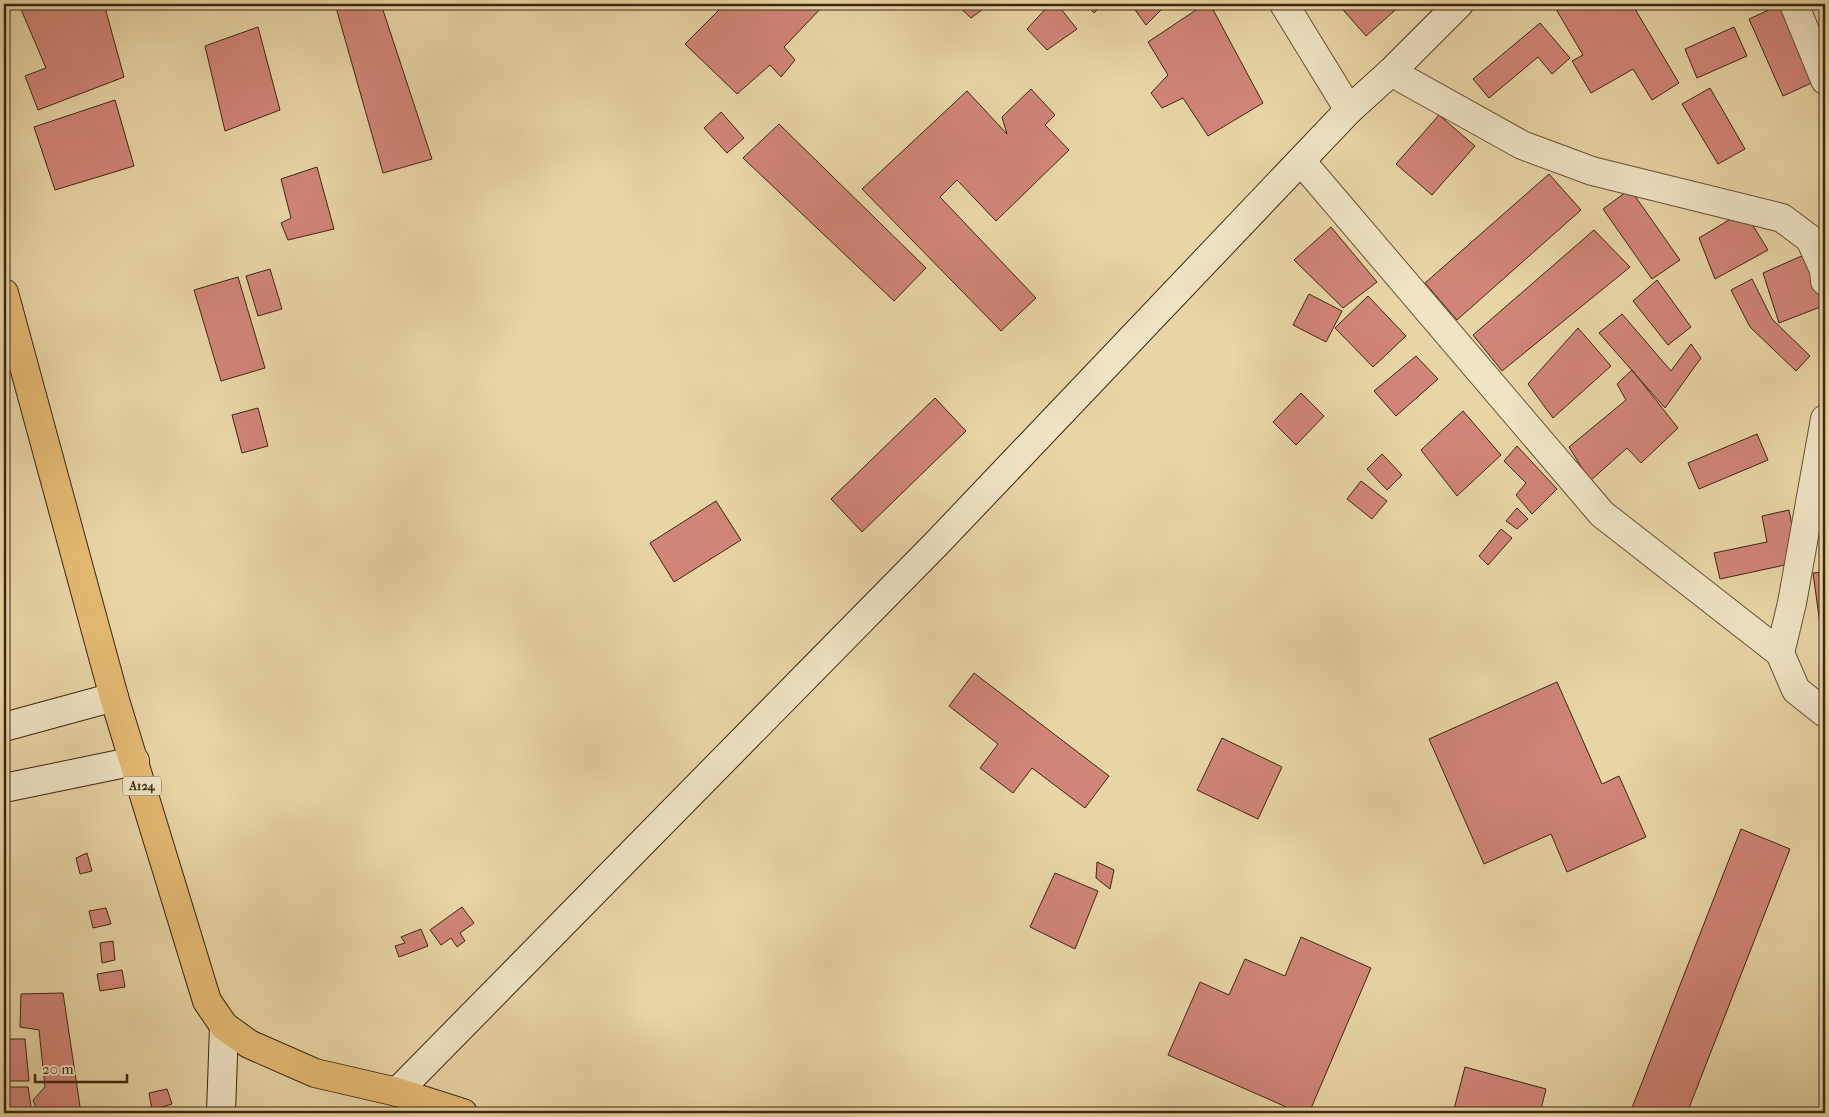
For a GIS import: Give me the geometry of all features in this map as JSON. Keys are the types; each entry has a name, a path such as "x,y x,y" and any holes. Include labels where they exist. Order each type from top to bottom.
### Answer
{"highway":[{"name":"A124","path":"4,293 114,697 208,1001 224,1026 249,1044 316,1073 396,1092 463,1113"}],"street":[{"path":"1284,4 1349,110"},
{"path":"396,1092 937,543 1349,110 1391,72 1458,4"},
{"path":"1794,4 1825,80"},
{"path":"1391,72 1531,149 1592,171 1782,218 1810,239 1824,270 1825,281"},
{"path":"1301,161 1602,514 1780,653 1796,690 1825,713"},
{"path":"1780,653 1792,603 1825,419"},
{"path":"4,727 114,697"},
{"path":"4,788 135,761"},
{"path":"221,1113 224,1026"}],"building":[{"path":"29,4 104,4 124,77 38,110 25,76 46,68 20,7"},
{"path":"335,4 381,4 432,159 383,173"},
{"path":"725,4 825,4 784,47 795,60 781,77 770,65 737,94 685,44"},
{"path":"956,4 990,4 971,18"},
{"path":"1050,4 1057,4 1077,29 1047,50 1027,29"},
{"path":"1087,4 1103,4 1094,13"},
{"path":"1131,4 1167,4 1146,25"},
{"path":"1205,4 1210,4 1263,103 1208,136 1183,98 1162,108 1151,93 1168,75 1148,42"},
{"path":"1338,4 1402,4 1366,36"},
{"path":"1553,4 1632,4 1679,83 1652,100 1633,69 1591,93 1572,61 1583,55"},
{"path":"1782,4 1818,80 1783,96 1749,19"},
{"path":"1540,23 1570,58 1552,74 1538,57 1489,98 1473,79"},
{"path":"258,27 280,110 225,131 205,46"},
{"path":"1734,27 1747,56 1697,78 1685,49"},
{"path":"1710,88 1745,149 1718,164 1682,104"},
{"path":"1031,89 1055,115 1045,125 1069,150 996,221 957,180 940,197 1036,298 1001,331 862,189 967,91 1007,134 1002,117"},
{"path":"115,100 134,166 55,190 34,127"},
{"path":"721,112 744,138 727,153 704,128"},
{"path":"1439,115 1475,146 1432,195 1396,164"},
{"path":"779,124 926,268 894,301 743,158"},
{"path":"317,167 334,229 288,240 281,223 291,218 281,179"},
{"path":"1549,174 1581,210 1457,320 1425,283"},
{"path":"1630,189 1680,260 1652,279 1603,209"},
{"path":"1744,211 1768,250 1715,279 1699,238"},
{"path":"1331,227 1377,282 1343,308 1294,260"},
{"path":"1594,230 1630,267 1502,371 1473,335"},
{"path":"1806,254 1823,306 1779,323 1763,273"},
{"path":"270,269 282,309 258,316 246,276"},
{"path":"238,277 265,368 221,381 194,290"},
{"path":"1752,279 1772,319 1810,356 1796,371 1750,327 1731,290"},
{"path":"1657,280 1691,327 1668,345 1633,301"},
{"path":"1309,294 1342,311 1326,342 1293,325"},
{"path":"1368,296 1406,336 1373,367 1335,328"},
{"path":"1622,314 1671,371 1691,344 1701,358 1665,408 1599,333"},
{"path":"1578,328 1611,366 1553,418 1528,384"},
{"path":"1416,356 1438,379 1396,416 1374,391"},
{"path":"1632,370 1678,428 1641,463 1627,448 1590,481 1569,447 1626,400 1617,384"},
{"path":"1301,393 1324,416 1296,445 1273,422"},
{"path":"935,398 966,431 862,532 831,499"},
{"path":"258,408 268,446 242,453 232,415"},
{"path":"1463,411 1501,455 1457,496 1421,450"},
{"path":"1757,434 1768,460 1699,489 1688,463"},
{"path":"1517,446 1557,489 1532,514 1516,495 1526,483 1504,461"},
{"path":"1382,454 1402,475 1387,490 1367,469"},
{"path":"1361,481 1387,501 1372,519 1347,499"},
{"path":"716,501 741,540 674,582 650,543"},
{"path":"1517,508 1528,519 1517,529 1506,521"},
{"path":"1789,510 1799,562 1720,579 1714,553 1767,542 1762,516"},
{"path":"1501,529 1512,538 1488,565 1479,556"},
{"path":"1825,572 1825,653 1824,653 1813,573"},
{"path":"974,673 1109,776 1085,808 1032,768 1013,793 980,768 998,744 949,706"},
{"path":"1557,682 1602,784 1619,776 1646,837 1567,872 1551,834 1484,864 1429,739"},
{"path":"1222,738 1282,767 1258,819 1197,790"},
{"path":"1741,829 1790,849 1687,1113 1630,1113"},
{"path":"87,853 92,871 80,874 76,858"},
{"path":"1097,862 1114,870 1110,889 1096,878"},
{"path":"1055,873 1098,891 1075,949 1030,927"},
{"path":"462,907 474,923 460,933 465,941 457,947 451,938 441,945 430,930"},
{"path":"106,908 111,924 93,928 89,911"},
{"path":"421,929 428,946 399,957 395,946 405,943 401,937"},
{"path":"1301,937 1371,968 1309,1113 1300,1113 1168,1055 1200,982 1229,995 1245,959 1285,976"},
{"path":"113,941 115,960 102,963 100,943"},
{"path":"122,970 125,987 100,991 97,974"},
{"path":"63,993 81,1113 38,1113 33,1100 45,1087 39,1030 20,1027 21,994"},
{"path":"4,1039 25,1039 29,1081 4,1081"},
{"path":"1465,1067 1546,1089 1540,1113 1453,1113"},
{"path":"4,1087 28,1087 32,1113 4,1113"},
{"path":"167,1089 172,1104 152,1110 149,1093"}]}
